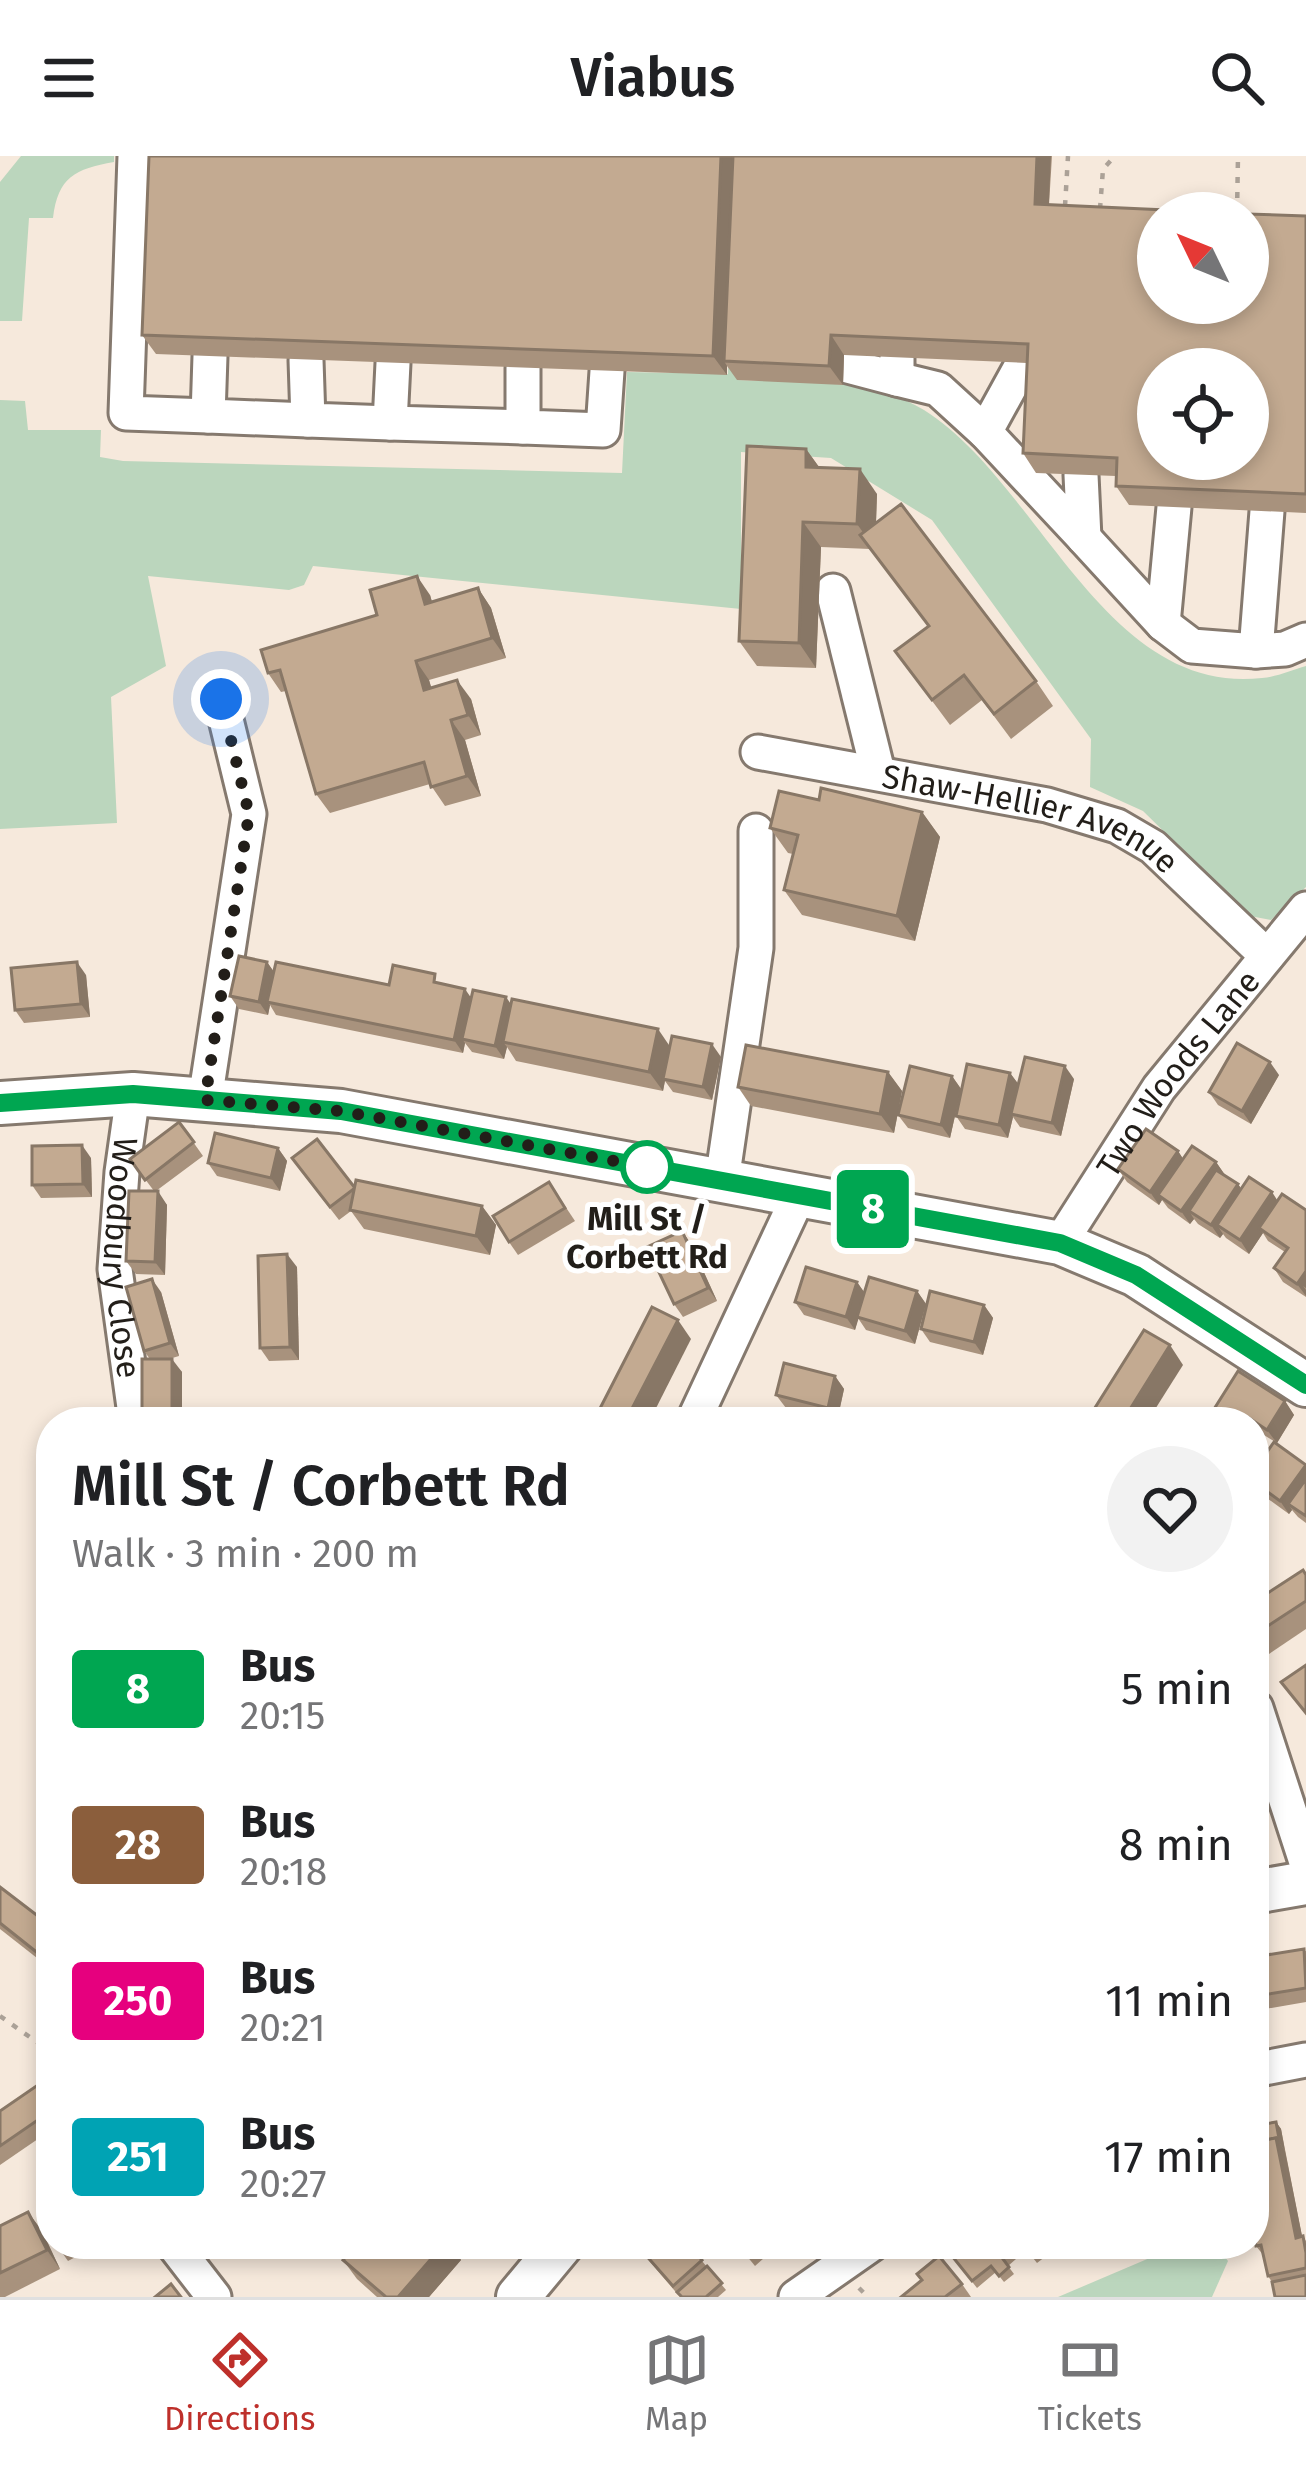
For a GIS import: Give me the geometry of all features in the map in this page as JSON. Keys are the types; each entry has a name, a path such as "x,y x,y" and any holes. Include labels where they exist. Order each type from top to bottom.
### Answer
{"main road":[{"path":"7,1098 133,1094 341,1111 1060,1243 1136,1275 1306,1385"},
{"path":"1269,1889 1306,1883"},
{"path":"518,2297 550,2259"}],"street":[{"path":"135,156 126,413 604,430 607,371"},
{"path":"208,416 210,356"},
{"path":"306,360 308,420"},
{"path":"390,423 393,363"},
{"path":"986,432 1023,363"},
{"path":"844,364 897,368 938,389 986,432 1163,625 1192,646 1256,651 1285,649 1306,640"},
{"path":"523,368 523,428"},
{"path":"1081,475 1084,538"},
{"path":"1163,625 1174,507"},
{"path":"1256,651 1267,511"},
{"path":"833,590 878,772"},
{"path":"205,1100 249,814 221,699"},
{"name":"Shaw-Hellier Avenue","path":"758,752 1048,805 1117,826 1153,848 1267,956"},
{"path":"722,1181 757,948 756,831"},
{"name":"Two Woods Lane","path":"1060,1243 1160,1088 1306,909"},
{"name":"Woodbury Close","path":"133,1094 115,1269 134,1407"},
{"path":"700,1407 799,1195"},
{"path":"1269,1748 1306,1862"},
{"path":"1269,2067 1306,2060"},
{"path":"185,2259 214,2297"},
{"path":"796,2297 850,2259"}],"path":[{"path":"1068,156 1065,207 1100,209 1103,169 1115,156"},
{"path":"1237,192 1238,156"},
{"path":"0,2016 36,2041"}],"green space":[{"path":"21,156 114,156 114,162 71,177 59,193 53,218 29,218 22,321 0,321 0,182"},
{"path":"730,293 737,380 857,387 924,410 965,443 1116,620 1159,654 1207,675 1262,678 1306,666 1306,887 1271,920 1250,916 1143,811 1090,787 1091,739 932,520 831,458 741,452 741,609 313,566 304,585 289,590 148,576 166,666 111,697 117,823 0,829 0,400 25,401 28,430 101,430 100,457 123,461 622,473 627,372 728,374"},
{"path":"1147,2259 1228,2261 1212,2297 1058,2297"}],"building":[{"path":"149,156 721,156 713,356 142,335"},
{"path":"733,156 1037,156 1035,204 1137,209 1137,324 1269,324 1269,215 1306,216 1306,494 1116,486 1117,458 1023,453 1028,344 831,335 829,366 724,361"},
{"path":"747,446 806,449 806,467 860,469 857,524 803,522 799,643 739,641"},
{"path":"901,504 1036,681 994,714 964,675 932,700 895,651 929,626 860,535"},
{"path":"417,576 425,604 478,588 492,638 416,661 424,690 457,680 468,715 451,720 467,776 431,787 424,762 316,794 280,670 268,673 261,650 377,615 370,590"},
{"path":"821,788 922,812 897,916 784,890 798,835 770,828 779,791 819,800"},
{"path":"239,956 267,962 259,1002 230,996"},
{"path":"77,962 81,1004 15,1010 11,968"},
{"path":"276,962 389,985 393,965 435,974 434,982 465,989 454,1040 267,1002"},
{"path":"473,990 506,997 495,1046 462,1039"},
{"path":"512,999 658,1029 649,1072 503,1042"},
{"path":"672,1036 712,1044 703,1087 663,1079"},
{"path":"1237,1043 1270,1062 1242,1111 1209,1092"},
{"path":"746,1045 888,1072 880,1114 738,1087"},
{"path":"1025,1057 1065,1066 1052,1123 1011,1114"},
{"path":"967,1064 1010,1073 999,1125 956,1116"},
{"path":"910,1066 952,1076 941,1125 898,1115"},
{"path":"179,1122 194,1142 145,1180 130,1159"},
{"path":"1146,1129 1178,1151 1150,1192 1118,1169"},
{"path":"215,1133 278,1148 271,1178 208,1163"},
{"path":"317,1139 355,1188 330,1207 292,1158"},
{"path":"82,1145 83,1184 32,1185 32,1146"},
{"path":"1192,1146 1216,1162 1181,1211 1158,1195"},
{"path":"1216,1170 1238,1184 1211,1225 1189,1211"},
{"path":"1249,1177 1272,1192 1240,1240 1217,1225"},
{"path":"356,1180 482,1206 476,1236 350,1210"},
{"path":"549,1182 565,1208 509,1242 493,1216"},
{"path":"129,1191 158,1191 155,1262 126,1261"},
{"path":"1282,1194 1306,1210 1306,1271 1297,1284 1274,1268 1288,1248 1259,1228"},
{"path":"682,1231 708,1288 674,1304 647,1247"},
{"path":"287,1254 290,1347 260,1348 258,1256"},
{"path":"806,1267 857,1282 846,1317 795,1302"},
{"path":"869,1277 917,1291 905,1331 857,1317"},
{"path":"152,1279 170,1343 144,1351 126,1287"},
{"path":"930,1291 984,1305 974,1342 921,1329"},
{"path":"652,1307 678,1320 633,1407 601,1407"},
{"path":"1144,1330 1170,1345 1131,1407 1095,1407"},
{"path":"142,1359 172,1359 172,1407 142,1407"},
{"path":"784,1363 835,1376 828,1407 776,1395"},
{"path":"1238,1371 1285,1401 1269,1427 1269,1407 1215,1407"},
{"path":"1274,1442 1306,1465 1280,1501 1269,1493 1269,1449"},
{"path":"1306,1479 1306,1516 1288,1504"},
{"path":"1303,1570 1306,1575 1306,1601 1269,1625 1269,1592"},
{"path":"1306,1665 1306,1713 1281,1682"},
{"path":"0,1887 36,1915 36,1952 0,1923"},
{"path":"1304,1949 1306,1988 1269,1994 1269,1955"},
{"path":"36,2086 36,2121 0,2146 0,2111"},
{"path":"1276,2122 1280,2144 1276,2138 1269,2139 1269,2123"},
{"path":"1276,2138 1296,2238 1303,2236 1306,2268 1268,2276 1264,2259 1269,2259 1269,2139"},
{"path":"28,2212 36,2228 36,2255 0,2273 0,2226"},
{"path":"431,2259 398,2297 386,2297 343,2260"},
{"path":"649,2259 701,2259 702,2260 673,2286"},
{"path":"941,2259 962,2284 945,2297 901,2297 922,2280 917,2274"},
{"path":"954,2259 1003,2259 1009,2267 999,2276 991,2266 972,2281"},
{"path":"707,2266 722,2283 706,2297 682,2297 677,2292"},
{"path":"1306,2275 1306,2297 1275,2297 1272,2282"},
{"path":"171,2284 181,2297 155,2297"}],"bus line":[{"name":"8","path":"0,1103 133,1094 341,1111 1060,1243 1136,1275 1306,1385"}],"place":[{"name":"Mill St / Corbett Rd","path":"647,1167"}],"route":[{"path":"221,699 249,814 205,1100 341,1111 647,1167"}]}
